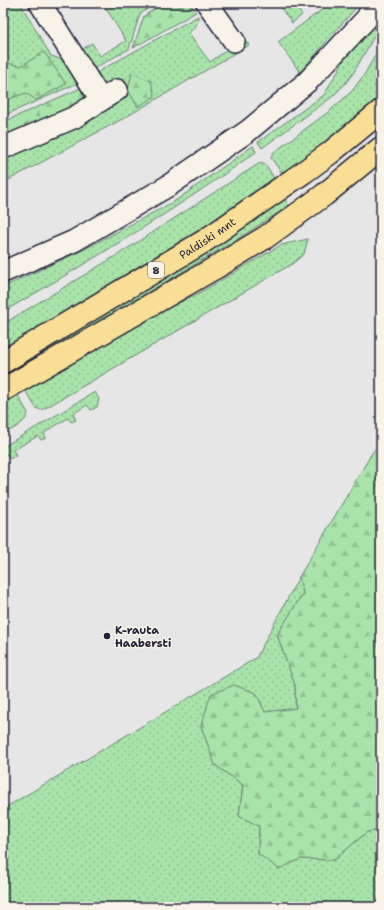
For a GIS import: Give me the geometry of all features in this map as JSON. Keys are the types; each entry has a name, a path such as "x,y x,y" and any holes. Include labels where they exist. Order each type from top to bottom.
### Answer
{"main road":[{"name":"Paldiski mnt","path":"3,362 203,242 330,153 381,111"},
{"path":"3,390 266,237 324,195 381,148"}],"street":[{"path":"3,148 75,117 109,95 40,3"},
{"path":"207,3 234,41"},
{"path":"3,272 74,241 168,186 248,131 308,81 367,18 374,3"}],"green space":[{"path":"3,3 20,3 51,56 64,60 78,83 3,116"},
{"path":"103,3 156,3 140,14 129,49 93,69 81,50 92,43 100,56 126,41"},
{"path":"163,3 189,3 196,12 133,48 144,16"},
{"path":"277,3 293,3 302,15 292,23"},
{"path":"331,3 360,3 300,72 278,42"},
{"path":"381,5 381,24 354,72 345,84 332,97 262,148 258,142 324,95 344,60 341,56"},
{"path":"198,16 196,26 188,33 210,62 243,38 249,45 126,117 3,183 3,157 96,118 126,94 102,83 96,74"},
{"path":"381,45 381,95 333,136 288,170 281,172 271,158 273,153 331,110 352,91 364,75"},
{"path":"44,52 66,84 36,100 26,93 3,101 3,62 21,66"},
{"path":"132,73 151,81 155,96 138,107 128,90"},
{"path":"81,88 86,97 86,102 3,142 3,122"},
{"path":"253,146 256,152 163,215 3,312 3,287 83,250 175,201"},
{"path":"260,163 266,165 274,178 207,225 3,348 3,324 119,254"},
{"path":"284,198 289,206 234,241 14,372 11,367"},
{"path":"308,239 304,254 292,264 49,406 41,410 36,408 25,390 76,359 152,316 201,292 281,245"},
{"path":"95,392 99,399 97,407 91,410 87,405 73,414 76,420 71,422 68,418 44,433 46,438 41,440 38,436 13,450 16,455 10,459 7,454 3,457 3,447"},
{"path":"17,394 28,413 27,417 18,426 3,434 3,403"},
{"path":"381,442 381,830 367,832 334,860 301,859 279,869 258,854 259,826 239,816 243,785 215,765 201,726 211,694 234,685 256,693 265,712 296,708 295,685 277,635 303,593 299,577 372,453"},
{"path":"299,577 303,593 278,635 295,685 296,708 265,713 256,693 215,765 243,785 239,816 259,825 258,854 301,859 334,860 367,832 381,830 381,907 245,907 241,901 232,907 3,907 3,809 256,658"}],"place":[{"name":"K-rauta Haabersti","path":"107,636"}]}
